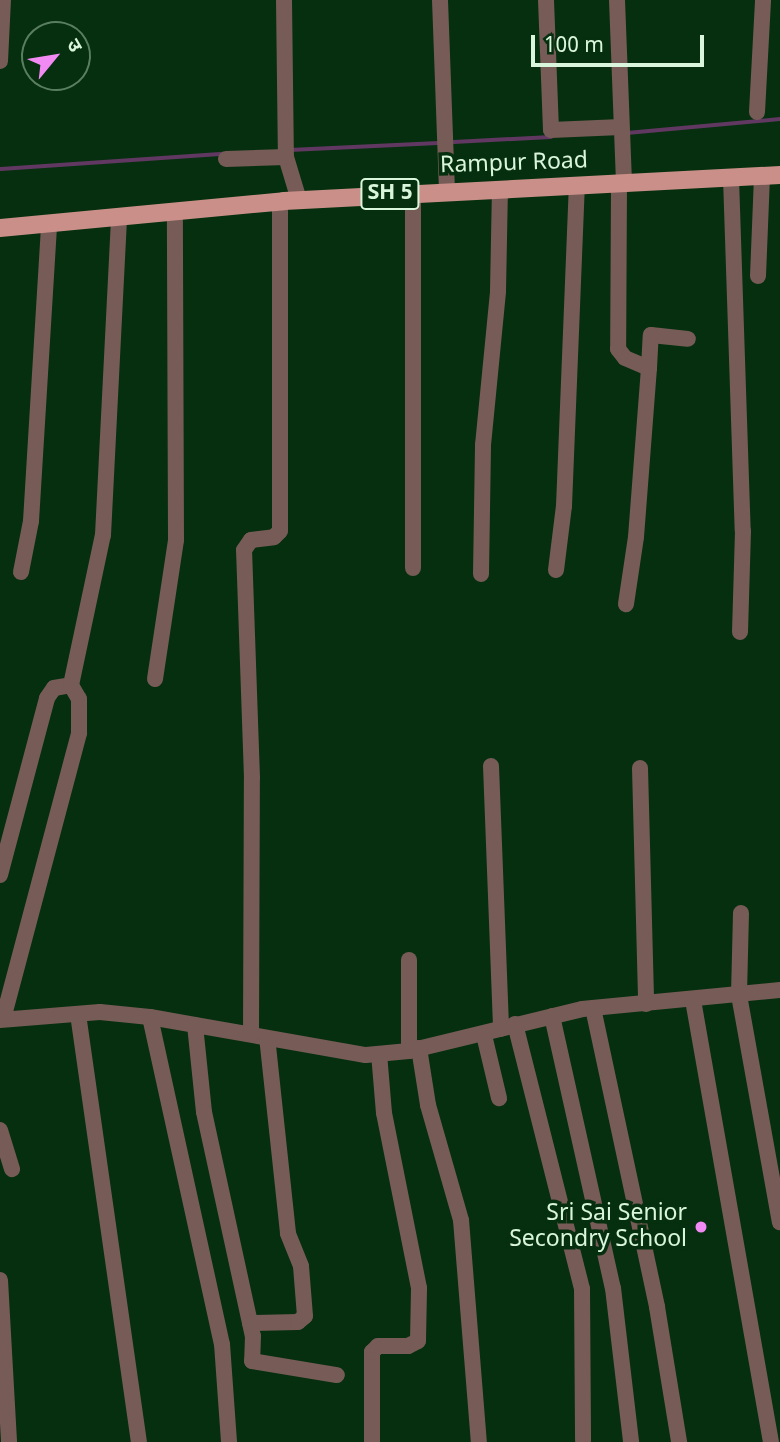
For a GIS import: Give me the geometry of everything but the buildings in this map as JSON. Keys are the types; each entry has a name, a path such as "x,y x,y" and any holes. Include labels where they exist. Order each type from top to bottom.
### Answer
{"main road":[{"name":"Rampur Road","path":"0,228 280,201 447,191 622,185 771,175"}],"street":[{"path":"0,61 3,0"},
{"path":"285,0 286,152 299,200"},
{"path":"440,0 447,191"},
{"path":"546,0 551,130 621,127"},
{"path":"617,0 622,185 618,349 625,358 649,368"},
{"path":"757,111 763,0"},
{"path":"226,159 286,152"},
{"path":"758,276 771,175"},
{"path":"731,178 743,531 740,632"},
{"path":"556,570 564,506 578,186"},
{"path":"481,574 483,445 498,291 500,189"},
{"path":"413,193 413,568"},
{"path":"250,1323 298,1322 304,1315 301,1266 288,1233 259,1036 244,550 251,540 274,537 280,531 280,201"},
{"path":"155,679 176,540 175,212"},
{"path":"120,218 103,535 71,685 79,699 79,733 1,1019 78,1014 150,1017 379,1054 414,1050 484,1035 508,1026 593,1008 780,990"},
{"path":"21,572 31,521 49,225"},
{"path":"626,604 636,537 651,335 688,339"},
{"path":"0,875 47,698 54,688 71,685"},
{"path":"491,766 508,1026 583,1296 583,1440"},
{"path":"640,768 646,1004"},
{"path":"741,913 739,995 780,1222"},
{"path":"409,960 414,1050 461,1220 479,1442"},
{"path":"693,1000 771,1442"},
{"path":"593,1008 653,1285 678,1442"},
{"path":"78,1014 139,1442"},
{"path":"552,1016 613,1288 631,1442"},
{"path":"150,1017 222,1344 229,1442"},
{"path":"195,1025 204,1112 250,1323 252,1361 337,1375"},
{"path":"484,1035 499,1098"},
{"path":"372,1442 372,1352 378,1346 408,1346 418,1341 419,1288 384,1113 379,1054"},
{"path":"0,1130 12,1169"},
{"path":"0,1280 9,1442"}],"waterway":[{"path":"627,133 780,119"},
{"path":"454,142 551,137"},
{"path":"290,150 438,143"},
{"path":"1,169 223,154"}],"place":[{"name":"Sri Sai Senior Secondry School","path":"701,1227"}]}
